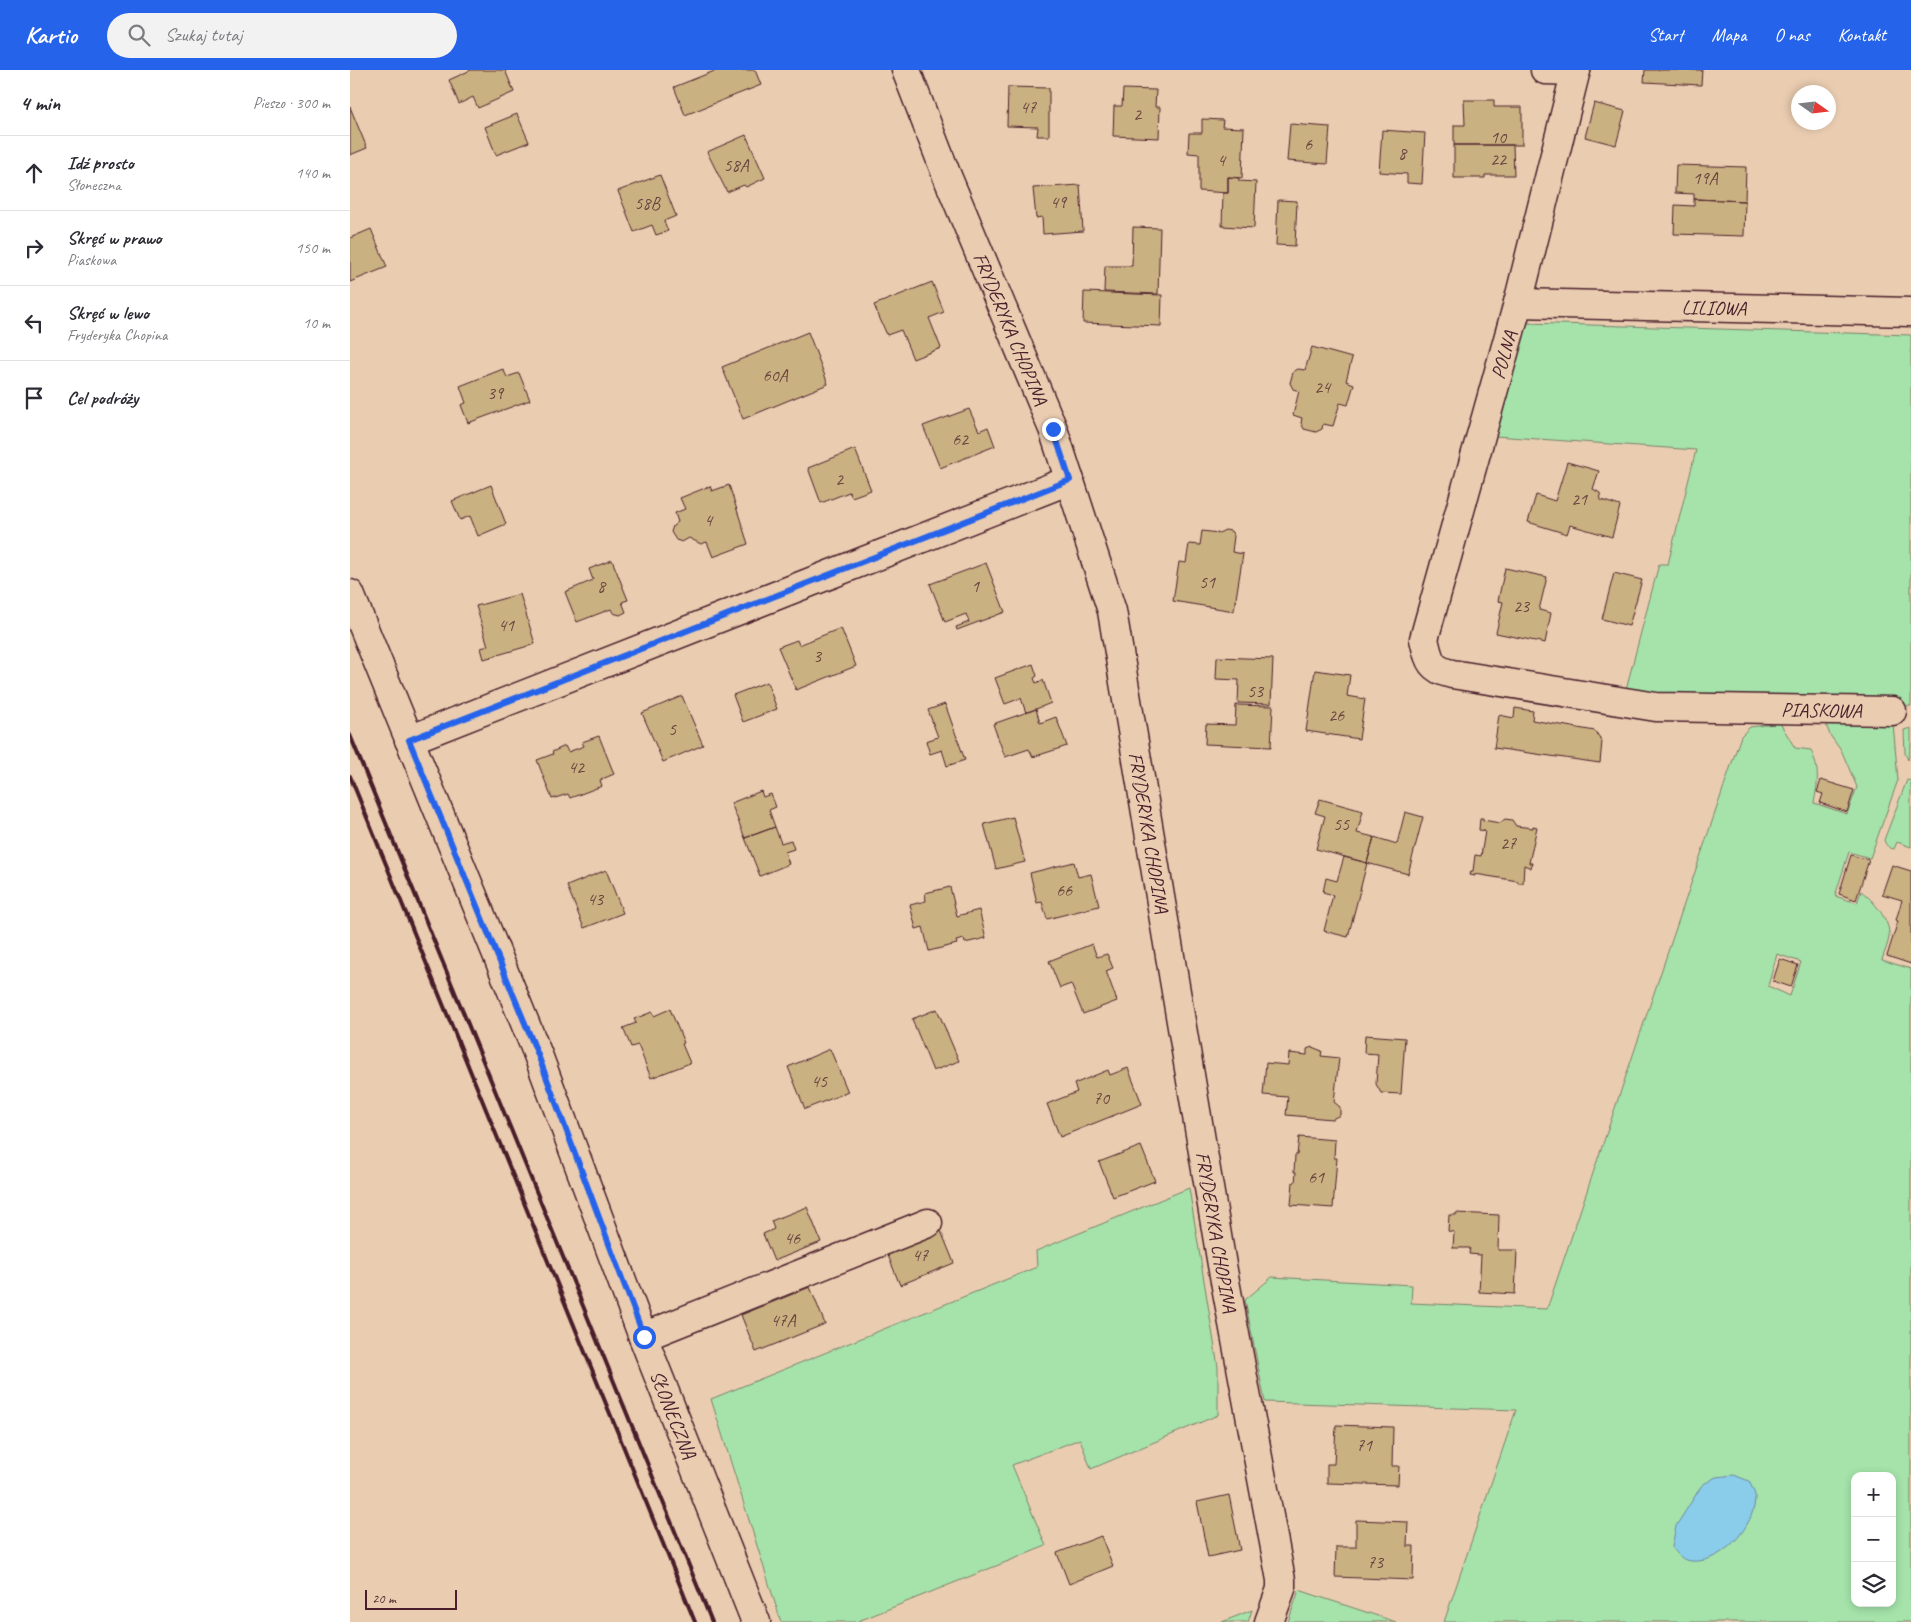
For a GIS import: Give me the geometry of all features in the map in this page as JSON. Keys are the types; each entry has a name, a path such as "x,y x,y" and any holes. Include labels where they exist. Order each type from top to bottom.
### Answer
{"street":[{"name":"FRYDERYKA CHOPINA","path":"906,70 947,176 1053,429 1112,611 1220,1255 1281,1580 1281,1589 1270,1622"},
{"path":"1544,70 1576,71"},
{"name":"POLNA","path":"1424,639 1518,303 1576,71"},
{"name":"LILIOWA","path":"1518,303 1911,312"},
{"path":"409,740 1070,480"},
{"name":"SŁONECZNA","path":"350,594 538,1055 644,1337 756,1622"},
{"name":"PIASKOWA","path":"1424,639 1432,664 1436,669 1452,674 1643,705 1892,711"},
{"path":"644,1337 928,1223"}],"green space":[{"path":"1527,323 1911,335 1911,706 1750,701 1625,693 1659,564 1668,564 1696,450 1495,436"},
{"path":"1824,719 1893,723 1898,780 1870,858 1849,852 1835,896 1857,903 1861,891 1866,895 1880,911 1889,931 1882,960 1911,969 1911,1622 1444,1622 1516,1410 1265,1402 1245,1300 1272,1277 1412,1285 1411,1303 1547,1309 1741,736 1750,727 1780,723 1795,748 1811,750 1816,764 1817,776 1814,803 1847,814 1857,787 1842,752 1830,735","holes":["1777,954 1801,962 1790,996 1768,986"]},
{"path":"1911,728 1911,745 1908,760 1905,753 1904,730"},
{"path":"1907,780 1911,781 1911,847 1897,842 1894,849 1888,846 1884,840"},
{"path":"1189,1188 1218,1367 1218,1415 1091,1469 1080,1439 1012,1465 1046,1546 856,1622 781,1622 711,1399 1037,1267 1036,1251"},
{"path":"1299,1590 1396,1622 1288,1622"},
{"path":"1252,1610 1248,1622 1222,1622"}],"water":[{"path":"1734,1475 1749,1481 1755,1495 1750,1520 1742,1532 1722,1552 1711,1558 1698,1561 1684,1559 1672,1547 1676,1526 1702,1485 1716,1477"}],"building":[{"path":"471,70 505,70 514,92 478,108 473,97 459,104 449,80"},
{"path":"717,70 755,70 761,85 685,115 674,87"},
{"path":"1645,70 1702,70 1701,85 1644,82"},
{"path":"1008,87 1049,88 1049,136 1037,136 1038,127 1007,126"},
{"path":"1123,89 1156,90 1155,107 1160,107 1159,138 1113,136 1114,106 1122,106"},
{"path":"1464,100 1494,100 1494,107 1522,107 1522,145 1454,145 1454,125 1465,125"},
{"path":"1594,103 1625,111 1616,145 1585,137"},
{"path":"350,107 367,148 350,155"},
{"path":"517,114 529,142 496,155 485,127"},
{"path":"1202,119 1223,120 1222,127 1244,128 1242,178 1228,177 1228,193 1199,191 1199,154 1188,153 1189,133 1202,133"},
{"path":"1290,124 1330,127 1327,164 1287,161"},
{"path":"1382,130 1425,133 1422,184 1407,183 1407,174 1379,172"},
{"path":"746,135 765,178 746,187 744,185 727,192 707,152"},
{"path":"1454,145 1513,145 1514,175 1485,175 1485,178 1454,178"},
{"path":"1676,165 1746,167 1745,201 1694,199 1694,194 1675,193"},
{"path":"660,175 676,216 664,221 668,231 656,235 652,225 634,232 618,191"},
{"path":"1228,177 1239,178 1239,181 1256,182 1254,228 1222,226 1223,193 1228,193"},
{"path":"1080,185 1083,231 1043,234 1042,217 1036,218 1033,188"},
{"path":"1694,199 1745,201 1744,236 1674,234 1675,205 1694,206"},
{"path":"1278,200 1297,201 1295,246 1276,245"},
{"path":"1133,227 1160,228 1158,294 1104,292 1105,266 1132,266"},
{"path":"371,229 387,267 350,282 350,238"},
{"path":"932,282 944,312 929,318 941,348 913,359 901,330 887,335 874,305"},
{"path":"1084,292 1162,295 1161,326 1083,323"},
{"path":"808,332 828,384 743,419 722,367"},
{"path":"1312,347 1352,358 1346,381 1354,384 1348,405 1340,403 1333,426 1323,424 1322,429 1316,432 1304,429 1301,423 1302,418 1293,415 1299,391 1293,389 1290,383 1293,372 1298,369 1305,370"},
{"path":"503,369 507,377 519,373 530,400 468,423 461,405 466,403 460,386"},
{"path":"969,409 979,431 988,427 995,446 940,468 923,426"},
{"path":"855,449 871,490 852,497 849,492 821,503 808,468"},
{"path":"1567,462 1599,471 1593,489 1600,493 1601,500 1620,506 1612,537 1570,525 1567,534 1528,522 1536,495 1555,501"},
{"path":"491,485 506,524 478,536 470,516 460,520 452,501"},
{"path":"729,485 748,544 713,557 707,542 701,544 689,538 682,542 676,540 671,532 673,526 678,522 675,513 685,509 680,498 710,486 712,491"},
{"path":"1225,530 1231,531 1234,536 1232,552 1243,554 1234,611 1173,601 1179,562 1186,563 1189,544 1200,545 1202,531 1219,533"},
{"path":"612,560 628,600 622,602 626,612 620,615 613,613 611,609 577,622 565,592 593,580 589,569"},
{"path":"986,563 1005,612 957,630 956,627 969,622 966,614 945,622 930,584"},
{"path":"1505,568 1547,577 1539,610 1551,613 1545,643 1496,633 1503,602 1498,601"},
{"path":"1614,573 1642,580 1629,626 1602,619"},
{"path":"520,594 535,644 484,659 481,648 488,646 476,606"},
{"path":"841,628 856,666 796,690 778,647 797,640 799,645"},
{"path":"1217,657 1273,659 1271,704 1238,703 1239,680 1216,679"},
{"path":"1033,664 1037,676 1034,678 1036,683 1043,680 1051,703 1026,713 1021,698 1005,704 995,678"},
{"path":"1315,670 1350,675 1347,696 1365,699 1359,739 1306,731"},
{"path":"767,682 777,709 743,722 733,695"},
{"path":"682,696 703,745 663,762 642,713"},
{"path":"945,704 965,760 947,766 942,750 930,754 926,741 938,737 928,710"},
{"path":"1236,705 1273,706 1271,747 1205,744 1206,724 1235,725"},
{"path":"1515,708 1533,711 1532,720 1595,731 1602,741 1600,763 1494,748 1499,715 1514,718"},
{"path":"1036,709 1040,723 1056,717 1067,746 1033,757 1029,749 1005,757 993,724"},
{"path":"599,736 614,774 600,780 602,786 570,798 568,794 552,799 537,760 553,754 552,752 565,746 568,752 584,746 582,742"},
{"path":"1821,780 1854,790 1847,812 1820,803 1823,794 1817,792"},
{"path":"761,791 763,797 771,794 776,807 769,810 775,827 745,838 731,803"},
{"path":"1320,799 1363,811 1357,833 1374,837 1367,863 1316,849 1325,816 1315,813"},
{"path":"1405,812 1423,817 1408,874 1367,863 1374,837 1397,844"},
{"path":"1013,817 1025,862 996,869 984,824"},
{"path":"1480,818 1500,823 1505,819 1512,820 1516,826 1537,827 1529,863 1532,863 1531,868 1524,865 1523,883 1475,874 1475,876 1470,875 1471,871 1473,871 1475,855 1481,856 1485,831 1479,830"},
{"path":"775,827 781,843 791,840 794,849 785,852 789,864 760,876 745,838"},
{"path":"1851,855 1869,860 1856,900 1839,894"},
{"path":"1344,857 1367,863 1348,937 1324,931 1333,895 1323,892 1326,878 1337,881"},
{"path":"1074,862 1078,877 1091,874 1099,906 1047,919 1042,902 1037,903 1030,873"},
{"path":"1892,865 1911,871 1911,964 1887,956 1898,921 1896,920 1902,900 1882,894"},
{"path":"606,870 623,913 584,928 567,886"},
{"path":"950,887 957,916 979,910 986,938 965,943 964,939 956,941 957,944 929,951 923,927 916,929 910,905 926,901 925,893"},
{"path":"1092,944 1097,957 1107,954 1113,968 1106,971 1117,1001 1083,1014 1071,984 1060,988 1049,961"},
{"path":"1780,959 1798,965 1791,987 1773,981"},
{"path":"670,1009 690,1063 651,1078 638,1045 631,1047 623,1028 636,1023 634,1019 652,1012 654,1016"},
{"path":"937,1009 959,1061 933,1071 912,1019"},
{"path":"1365,1035 1405,1038 1401,1094 1381,1093 1376,1084 1378,1054 1364,1053"},
{"path":"1312,1047 1322,1051 1321,1056 1339,1058 1334,1102 1340,1107 1340,1115 1332,1119 1286,1115 1288,1097 1263,1095 1266,1063 1288,1065 1289,1053 1307,1055 1307,1049"},
{"path":"830,1049 848,1092 805,1109 788,1067"},
{"path":"1128,1068 1142,1104 1060,1137 1047,1104 1077,1092 1074,1084 1108,1070 1110,1075"},
{"path":"1299,1137 1335,1140 1334,1158 1337,1158 1333,1208 1291,1205 1296,1172 1294,1172 1295,1155 1297,1155"},
{"path":"1141,1146 1155,1181 1113,1197 1099,1162"},
{"path":"807,1207 821,1242 774,1261 763,1234 774,1229 771,1221"},
{"path":"1456,1213 1499,1215 1498,1250 1517,1250 1515,1294 1479,1292 1481,1255 1469,1254 1470,1248 1453,1248 1454,1232 1448,1231 1449,1215 1456,1215"},
{"path":"939,1226 954,1263 900,1285 885,1248"},
{"path":"810,1287 825,1324 756,1352 741,1315"},
{"path":"1336,1425 1393,1427 1392,1466 1399,1466 1398,1485 1327,1483 1327,1464 1334,1464"},
{"path":"1229,1495 1240,1550 1208,1557 1197,1502"},
{"path":"1356,1520 1408,1522 1407,1546 1414,1546 1413,1580 1335,1577 1336,1547 1356,1547"},
{"path":"1101,1536 1113,1566 1069,1584 1057,1553"}],"railway":[{"path":"350,735 712,1622"},
{"path":"350,776 695,1622"}],"route":[{"path":"644,1337 538,1055 409,740 1070,480 1053,429"}]}
